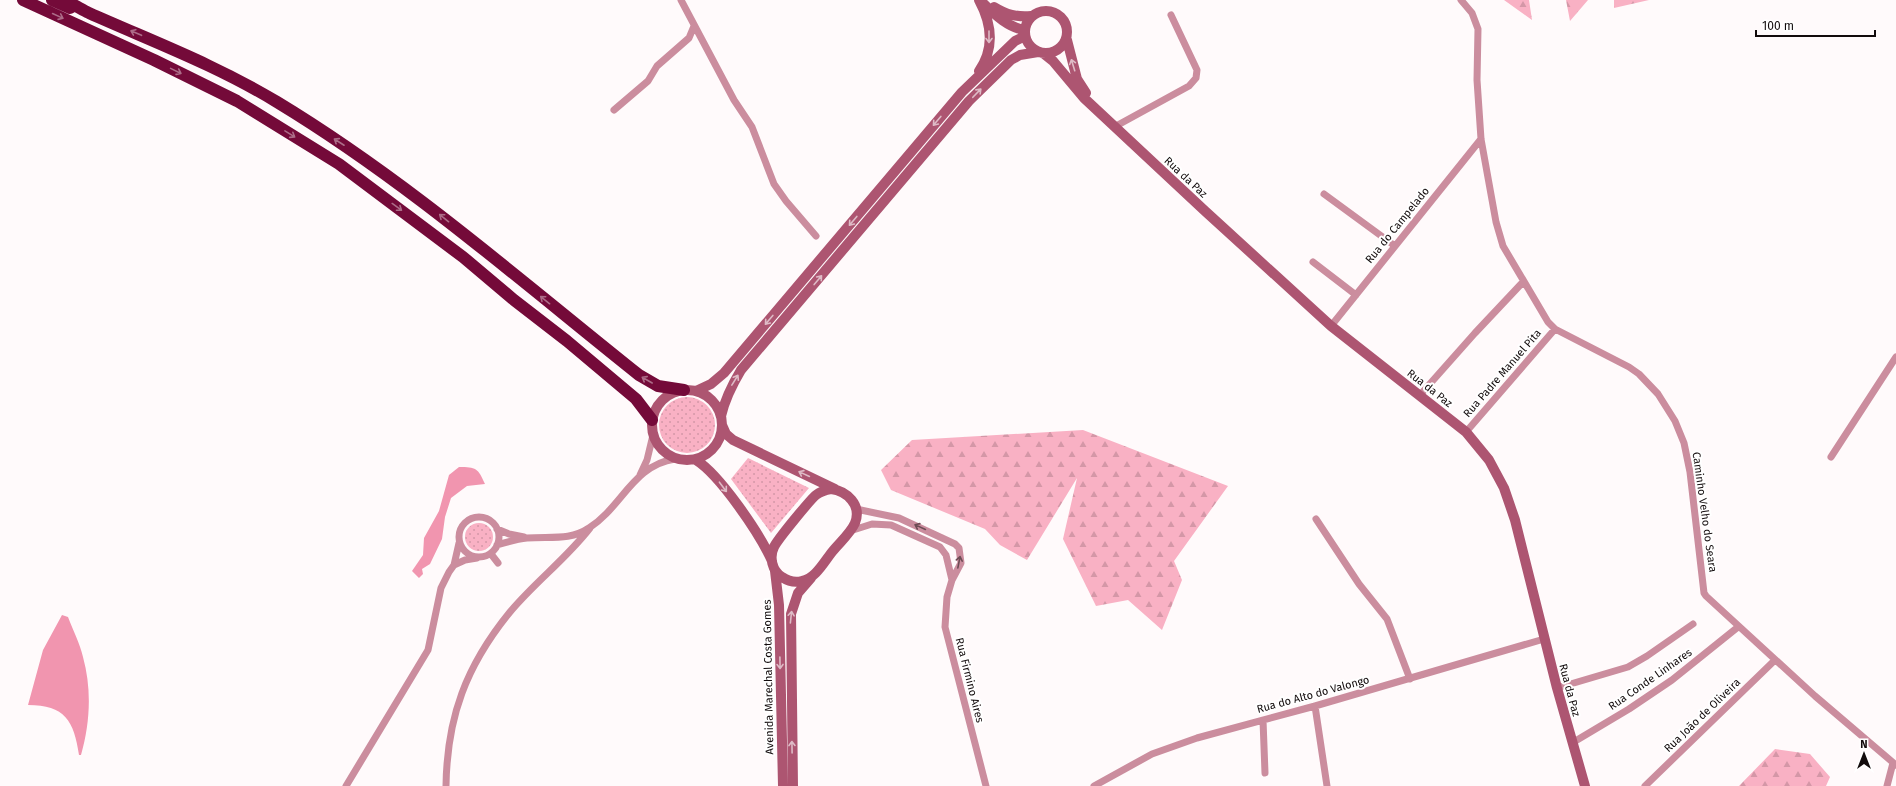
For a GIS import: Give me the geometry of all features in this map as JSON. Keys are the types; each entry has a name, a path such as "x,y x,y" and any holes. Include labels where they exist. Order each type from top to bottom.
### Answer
{"highway":[{"path":"23,0 154,60 237,101 340,164 463,257 514,300 567,341 636,399 652,420"},
{"path":"52,0 74,9 87,12"},
{"path":"64,0 87,12 185,53 222,71 276,102 345,146 414,195 639,375 658,386 690,391"}],"main road":[{"path":"980,0 1007,15 1019,17 1032,16 1036,13 1048,11 1060,15 1067,25 1068,31 1066,40 1057,51 1020,55 1011,60 969,101 741,370 730,387 724,401 721,435 717,445 711,452 696,460 685,461 676,459 660,448 653,435 652,420 657,407 666,397 711,384 724,373 962,92 1025,33 1032,16"},
{"path":"980,0 1003,21 1025,33 1028,42 1053,62 1084,98 1099,111"},
{"path":"973,82 985,63 990,37 986,14 980,0"},
{"path":"1066,40 1077,79 1099,111"},
{"name":"Rua da Paz","path":"1099,111 1331,326 1466,432 1489,460 1504,488 1514,520 1557,688 1585,786"},
{"path":"690,391 709,398 716,405 726,434 733,440 839,490 850,497 856,509 854,524 850,531"},
{"path":"696,460 711,472 764,544 779,575 786,580 794,582 808,580 814,574"},
{"path":"773,565 774,546 816,495 823,491 839,490"},
{"name":"Avenida Marechal Costa Gomes","path":"793,786 790,614 798,593 850,531"},
{"name":"Avenida Marechal Costa Gomes","path":"773,565 779,605 782,786"}],"street":[{"path":"681,0 734,100 752,127 774,184 786,201 816,236"},
{"name":"Caminho Velho do Seara","path":"1461,0 1472,13 1478,29 1477,80 1481,139 1498,228 1503,246 1523,282 1548,322 1555,329 1639,374 1658,394 1675,421 1688,458 1704,593 1738,627 1815,696 1895,764"},
{"path":"1116,126 1190,86 1196,78 1197,70 1170,15"},
{"path":"614,110 648,81 657,66 689,38 694,26"},
{"name":"Rua do Campelado","path":"1331,326 1481,139"},
{"path":"1324,194 1395,246"},
{"path":"1313,262 1356,295"},
{"path":"1420,395 1523,282"},
{"name":"Rua Padre Manuel Pita","path":"1466,432 1555,329"},
{"path":"1832,457 1896,357"},
{"path":"639,477 647,460 653,435"},
{"path":"446,786 446,763 450,732 457,705 468,675 488,643 511,612 577,545 590,528 615,504 639,477 654,464 676,459"},
{"path":"856,509 899,518 955,544 959,548 961,563 952,580"},
{"path":"346,786 428,650 442,588 454,565 461,529 470,520 481,518 487,519 497,529 509,534 528,538"},
{"path":"1316,519 1359,584 1387,619 1410,678"},
{"path":"850,531 863,525 883,523 898,527 913,534 940,547 944,551 949,562 952,580"},
{"path":"498,545 512,540 528,538 559,538 574,535 590,528"},
{"path":"454,565 465,560 491,554 498,545 499,539 497,529"},
{"path":"459,542 466,553 477,558"},
{"path":"491,554 498,563"},
{"name":"Rua Firmino Aires","path":"952,580 947,597 945,627 986,786"},
{"path":"1557,688 1628,667 1647,656 1693,624"},
{"name":"Rua Conde Linhares","path":"1572,744 1629,709 1672,680 1738,627"},
{"name":"Rua do Alto do Valongo","path":"1094,786 1152,754 1197,738 1315,706 1544,638"},
{"name":"Rua João de Oliveira","path":"1644,786 1775,660"},
{"path":"1315,706 1327,786"},
{"path":"1262,720 1265,773"},
{"path":"1887,786 1895,764"}],"green space":[{"path":"1504,0 1529,0 1532,20"},
{"path":"1566,0 1588,0 1570,21"},
{"path":"1614,0 1649,0 1614,8"},
{"path":"681,397 693,397 703,401 711,409 715,419 715,431 711,441 703,449 693,453 681,453 671,449 663,441 659,431 659,419 663,409 671,401"},
{"path":"1083,430 1228,486 1174,561 1182,580 1162,630 1128,600 1096,606 1063,539 1077,478 1027,560 1000,545 985,529 891,490 881,470 912,440"},
{"path":"748,458 809,488 771,533 731,479"},
{"path":"479,523 489,527 493,537 489,547 479,551 469,547 465,537 469,527"},
{"path":"1775,749 1810,754 1830,777 1826,786 1739,786"}],"shaded area":[{"path":"459,467 473,468 478,472 485,484 467,486 451,498 445,517 442,539 430,564 422,569 423,574 419,578 412,571 423,555 424,538 439,511 449,475"},
{"path":"62,615 68,617 78,642 86,669 88,682 88,719 81,755 79,755 74,733 66,717 51,708 28,705 43,650"}]}
